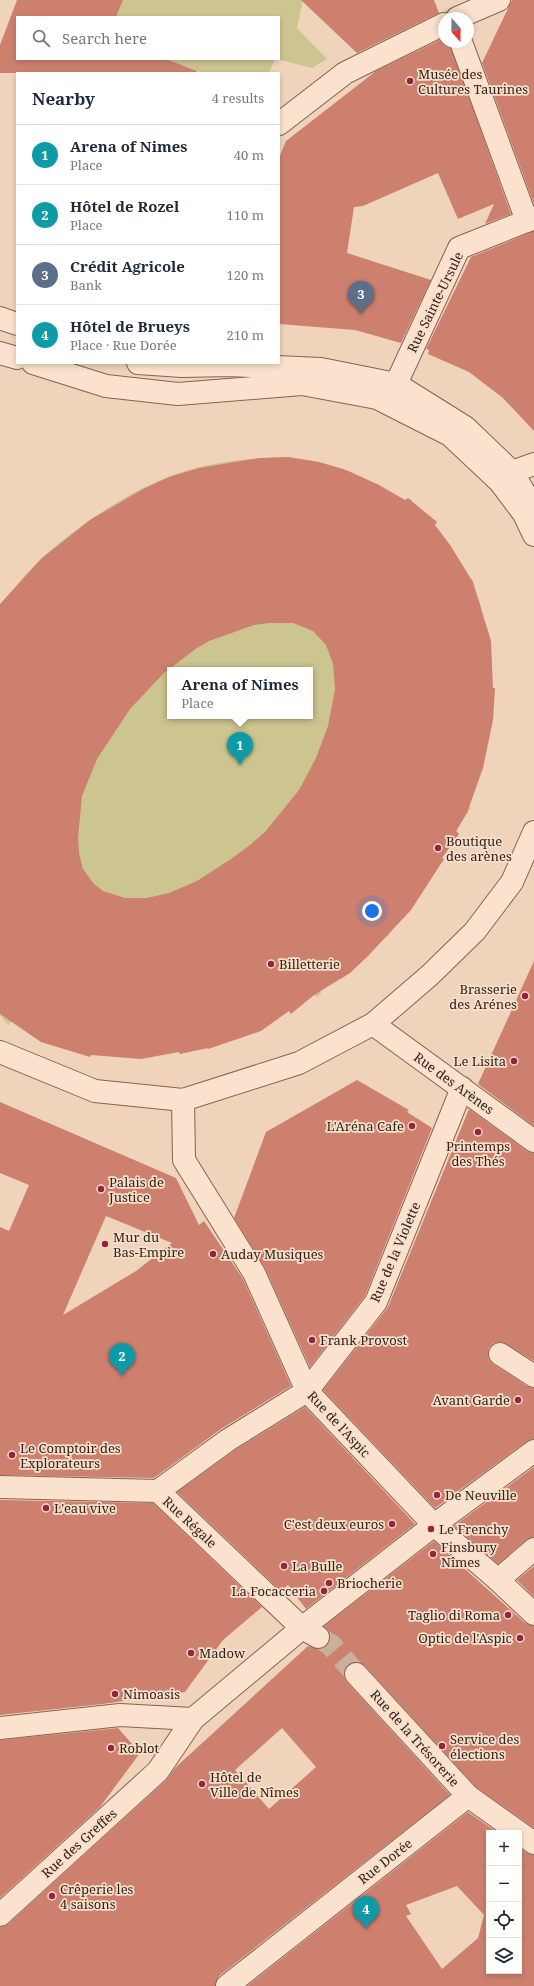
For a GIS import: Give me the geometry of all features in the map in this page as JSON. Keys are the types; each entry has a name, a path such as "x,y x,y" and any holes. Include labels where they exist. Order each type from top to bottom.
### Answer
{"street":[{"path":"471,12 499,0"},
{"path":"280,123 346,74 438,27"},
{"path":"464,48 530,219"},
{"name":"Rue Sainte-Ursule","path":"396,384 459,248 530,219"},
{"path":"0,318 16,324"},
{"path":"0,353 16,358"},
{"path":"36,364 106,386 178,394 302,384 377,398 450,435 500,482 524,514 534,535"},
{"path":"160,364 321,369 396,384 465,427 512,472 534,508"},
{"path":"512,472 534,464"},
{"path":"0,1052 96,1091 183,1100 299,1063 373,1024 430,975 474,931 512,882 534,832"},
{"name":"Rue des Arènes","path":"373,1024 534,1142"},
{"name":"Rue de la Violette","path":"158,1491 228,1440 307,1391 376,1302 462,1088"},
{"name":"Rue de l'Aspic","path":"183,1100 184,1160 254,1272 307,1391 434,1525 498,1580 534,1614"},
{"path":"500,1354 534,1376"},
{"name":"Rue des Greffes","path":"0,1915 158,1771 193,1719 310,1633 434,1525 534,1451"},
{"name":"Rue Régale","path":"0,1487 158,1491 310,1633"},
{"path":"498,1580 534,1549"},
{"name":"Rue de la Trésorerie","path":"356,1674 468,1796 534,1843"},
{"path":"0,1728 120,1715 193,1719"},
{"name":"Rue Dorée","path":"227,1986 468,1796"}],"shaded area":[{"path":"123,0 303,0 297,28 327,59 312,68 280,60 280,16 116,16"},
{"path":"169,60 275,60 269,72 200,72"},
{"path":"288,457 319,462 346,470 379,485 403,502 408,498 412,500 411,502 432,521 434,519 437,522 433,526 452,548 451,550 477,600 479,599 485,628 487,627 489,633 486,633 489,659 492,659 492,664 490,664 484,748 487,749 468,806 471,808 468,812 465,812 457,831 459,834 442,858 444,859 388,932 390,934 386,938 383,937 366,953 368,956 364,960 362,958 344,973 346,976 341,979 339,976 320,991 321,994 316,997 314,995 240,1038 235,1040 234,1038 208,1049 207,1047 185,1051 180,1054 179,1051 153,1055 153,1057 147,1058 92,1053 91,1056 62,1046 61,1048 55,1046 56,1043 12,1020 8,1025 0,1015 0,605 43,557 87,522 118,502 151,484 182,472 212,464"}],"building":[{"path":"17,0 123,0 116,16 16,16 16,60 169,60 197,71 0,73 0,45"},
{"path":"301,0 434,0 438,13 357,53"},
{"path":"512,0 534,0 534,204 482,63"},
{"path":"438,41 438,48 451,48 511,214 485,224 494,204 458,219 438,173 363,206 354,207 347,253 431,280 401,343 355,330 280,324 280,156 286,141 376,71"},
{"path":"534,231 534,431 503,398 469,372 428,354 429,350 426,349 471,257"},
{"path":"288,457 319,462 346,470 379,485 405,500 408,498 437,522 435,525 450,545 473,582 491,641 493,688 495,688 493,720 483,768 467,813 456,831 459,834 442,858 444,859 411,910 350,973 314,995 291,1014 289,1011 261,1031 208,1049 180,1054 179,1052 141,1059 91,1055 90,1057 41,1042 0,1014 0,604 42,558 90,520 143,489 169,477 199,468 259,458","holes":["269,623 293,623 313,631 326,645 333,664 335,689 328,726 316,758 299,790 265,832 231,859 197,881 169,893 147,898 125,898 103,891 94,884 83,869 79,853 78,838 82,796 97,759 130,709 167,671 167,667 172,667 209,641 254,625"]},
{"path":"534,961 534,1126 478,1084"},
{"path":"357,1080 409,1110 407,1112 432,1128 365,1296 310,1367 265,1268 234,1218 266,1132"},
{"path":"0,1102 176,1178 199,1225 204,1221 243,1279 291,1386 221,1429 154,1478 0,1475 0,1227 9,1231 29,1185 0,1173","holes":["106,1216 172,1243 136,1271 63,1315"]},
{"path":"469,1109 527,1151 534,1153 534,1361 501,1342 494,1343 489,1348 488,1354 489,1360 493,1364 527,1386 534,1388 534,1439 527,1441 435,1508 323,1390 388,1307"},
{"path":"305,1407 415,1524 306,1609 288,1585 281,1591 177,1492 235,1450"},
{"path":"534,1467 534,1537 526,1540 498,1564 454,1526"},
{"path":"0,1500 153,1503 262,1607 223,1640 185,1692 103,1704 0,1715"},
{"path":"434,1541 525,1623 534,1626 534,1828 476,1787 365,1666 359,1662 353,1662 347,1665 344,1671 344,1677 347,1682 450,1795 219,1976 215,1986 0,1986 0,1927 8,1924 166,1780 176,1767 308,1646 318,1649 325,1648 329,1643 330,1637 329,1631 324,1626","holes":["282,1728 316,1767 269,1809 235,1770"]},
{"path":"534,1566 534,1597 517,1580"},
{"path":"118,1728 140,1753 100,1807 0,1898 0,1740"},
{"path":"468,1812 494,1830 486,1830 486,1974 522,1974 522,1850 534,1855 534,1986 247,1986","holes":["457,1886 484,1915 478,1938 442,1969 406,1916 411,1914 406,1905"]}],"tunnel":[{"path":"318,1637 331,1645 356,1674"}],"place":[{"name":"Musée des Cultures Taurines","path":"410,81"},
{"name":"Crédit Agricole","path":"361,314"},
{"name":"Arena of Nimes","path":"240,765"},
{"name":"Boutique des arènes","path":"438,848"},
{"name":"Billetterie","path":"271,964"},
{"name":"Brasserie des Arénes","path":"525,996"},
{"name":"Le Lisita","path":"514,1061"},
{"name":"L'Aréna Cafe","path":"412,1126"},
{"name":"Printemps des Thés","path":"478,1132"},
{"name":"Palais de Justice","path":"101,1189"},
{"name":"Mur du Bas-Empire","path":"105,1244"},
{"name":"Auday Musiques","path":"213,1254"},
{"name":"Frank Provost","path":"312,1340"},
{"name":"Hôtel de Rozel","path":"122,1376"},
{"name":"Avant Garde","path":"518,1400"},
{"name":"Le Comptoir des Explorateurs","path":"12,1455"},
{"name":"De Neuville","path":"437,1495"},
{"name":"L'eau vive","path":"46,1508"},
{"name":"C'est deux euros","path":"392,1524"},
{"name":"Le Frenchy","path":"431,1529"},
{"name":"Finsbury Nîmes","path":"433,1554"},
{"name":"La Bulle","path":"284,1566"},
{"name":"Briocherie","path":"329,1583"},
{"name":"La Focacceria","path":"324,1591"},
{"name":"Taglio di Roma","path":"508,1615"},
{"name":"Optic de l'Aspic","path":"520,1638"},
{"name":"Madow","path":"191,1653"},
{"name":"Nimoasis","path":"115,1694"},
{"name":"Service des élections","path":"442,1746"},
{"name":"Roblot","path":"111,1748"},
{"name":"Hôtel de Ville de Nîmes","path":"202,1784"},
{"name":"Crêperie les 4 saisons","path":"52,1896"},
{"name":"Hôtel de Brueys","path":"366,1929"}]}
